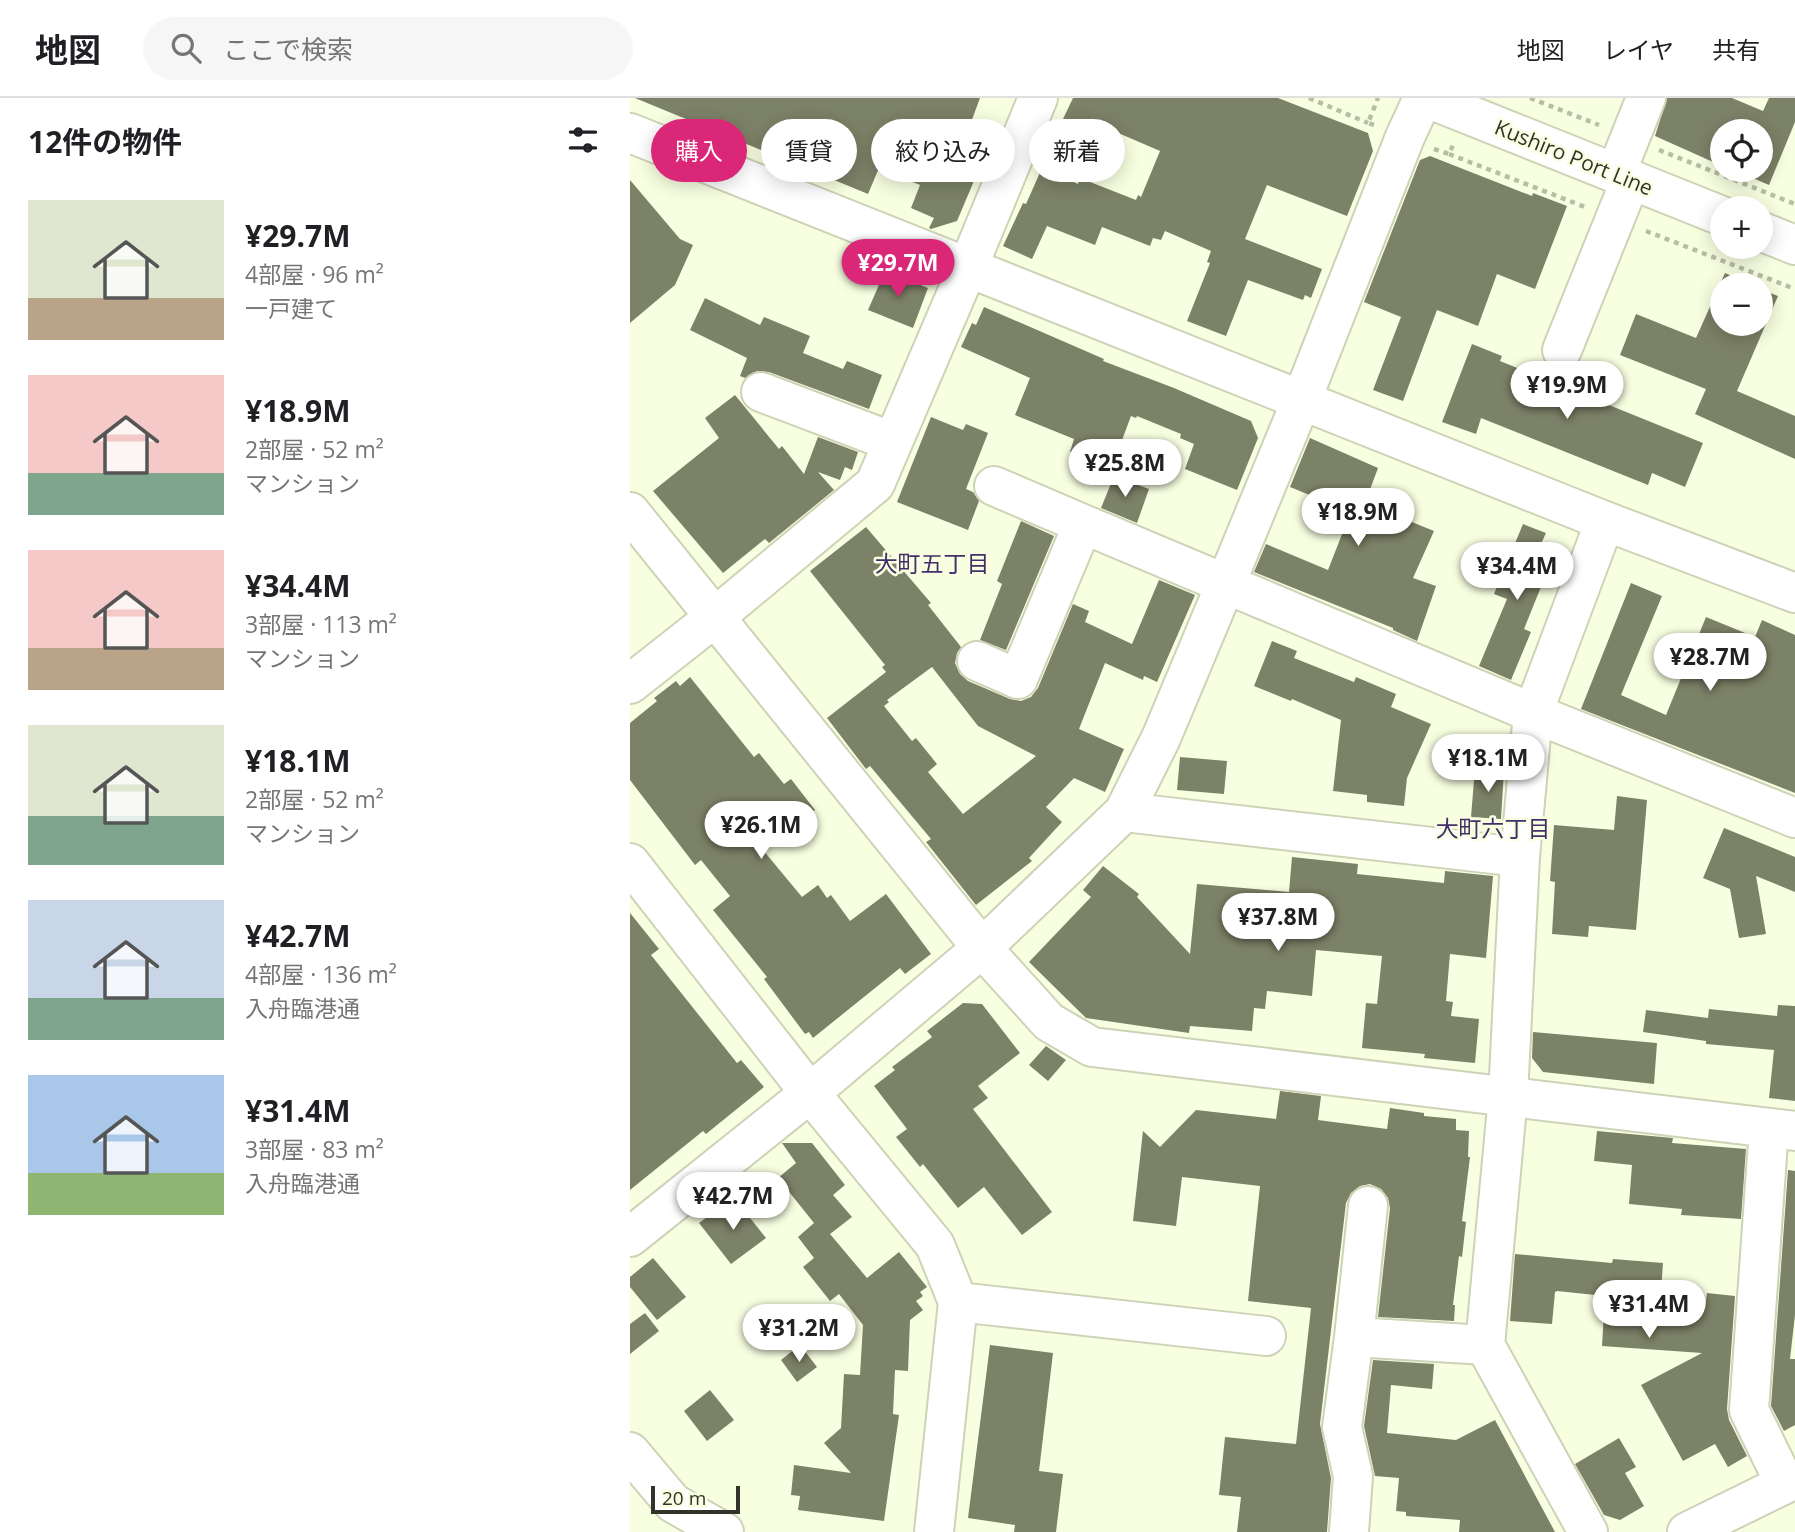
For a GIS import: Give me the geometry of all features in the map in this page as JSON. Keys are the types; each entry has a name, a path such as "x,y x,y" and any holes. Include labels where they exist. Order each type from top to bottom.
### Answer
{"street":[{"path":"630,684 875,484 1038,98"},
{"path":"630,1237 810,1093 982,948 1124,812 1161,738 1302,399 1405,137 1425,98"},
{"name":"Kushiro Port Line","path":"1425,98 1710,211"},
{"path":"1562,350 1623,176 1646,98"},
{"path":"630,133 1605,521 1795,593"},
{"path":"1773,236 1795,245"},
{"path":"761,391 893,442"},
{"path":"994,486 1533,713 1795,818"},
{"path":"630,512 982,948 1049,1022 1092,1047 1782,1130 1749,1410 1790,1481 1687,1532"},
{"path":"1588,1532 1485,1345 1508,1096 1520,857 1533,713 1605,521"},
{"path":"977,661 1018,679 1083,524"},
{"path":"1124,812 1520,857"},
{"path":"630,863 810,1093 935,1245 958,1301 934,1532"},
{"path":"1349,1532 1353,1476 1342,1427 1368,1206"},
{"path":"958,1301 1266,1336"},
{"path":"1354,1337 1485,1345"},
{"path":"631,1454 673,1503 724,1532"}],"path":[{"path":"1309,98 1368,123"}],"building":[{"path":"635,98 980,98 972,119 871,119 873,182 868,194 839,182 857,182 857,119 761,119 761,150 747,144 747,119 686,119"},
{"path":"1073,98 1278,98 1368,133 1373,151 1347,216 1267,185 1245,239 1322,269 1311,298 1305,295 1303,300 1248,280 1226,336 1187,321 1210,263 1207,262 1211,251 1165,231 1161,240 1153,238 1150,246 1102,227 1095,245 1047,226 1032,259 1003,246 1036,182 1090,182 1136,200 1138,195 1141,197 1160,151 1125,136 1125,119 1063,119"},
{"path":"1667,98 1732,98 1763,111 1769,98 1795,98 1795,122 1773,175 1773,119 1710,119 1710,161 1655,136"},
{"path":"1430,156 1532,196 1533,193 1567,206 1535,289 1497,274 1478,326 1437,310 1403,401 1373,390 1401,317 1364,302 1420,160"},
{"path":"630,180 680,239 693,245 675,285 630,323"},
{"path":"913,182 974,182 957,221 931,229 929,228 934,218 911,208 920,185"},
{"path":"885,271 928,288 913,328 868,310"},
{"path":"1773,294 1778,296 1773,308"},
{"path":"705,298 760,325 764,317 810,336 803,353 843,369 847,361 882,375 869,409 769,372 757,371 745,378 740,376 747,358 690,330"},
{"path":"984,307 1104,359 1103,361 1251,421 1258,438 1237,490 1185,469 1194,444 1180,438 1181,434 1137,416 1131,416 1112,467 1070,452 1074,439 1015,415 1030,378 961,347 972,323 976,325"},
{"path":"1710,307 1710,336 1761,336 1737,391 1795,416 1795,459 1695,414 1706,389 1620,355 1636,314 1696,338"},
{"path":"1472,344 1502,356 1500,361 1703,443 1685,487 1652,473 1648,485 1481,418 1476,434 1442,422"},
{"path":"735,395 779,449 782,446 804,474 818,437 858,452 852,470 845,467 840,480 818,472 834,490 769,543 765,539 723,573 653,491 719,438 705,418"},
{"path":"931,417 963,430 966,424 988,433 966,489 973,492 979,501 968,530 897,502"},
{"path":"1310,438 1378,468 1365,503 1434,531 1413,578 1436,586 1417,641 1393,628 1254,572 1266,544 1328,570 1346,524 1329,517 1334,505 1290,487"},
{"path":"1114,476 1149,489 1137,523 1101,508"},
{"path":"1021,521 1054,536 1006,650 980,640 1002,584 997,581"},
{"path":"1523,524 1546,533 1540,546 1551,551 1545,565 1549,567 1524,629 1531,632 1511,680 1479,666 1507,599 1494,594"},
{"path":"866,527 931,603 928,605 961,647 955,663 960,674 968,681 1021,701 1031,697 1038,688 1073,604 1089,611 1085,622 1132,644 1159,580 1195,595 1157,682 1144,676 1143,680 1105,663 1079,729 1124,749 1105,792 1074,778 1046,807 1062,822 1029,858 1032,861 976,905 926,842 931,839 870,766 866,769 827,718 886,672 882,667 885,665 810,571","holes":["932,667 978,726 1036,756 963,814 928,772 937,764 916,738 912,741 884,706 889,702 887,700"]},
{"path":"1631,583 1662,596 1621,695 1666,715 1706,617 1755,637 1762,620 1795,635 1795,793 1581,709"},
{"path":"1272,641 1297,651 1294,658 1354,682 1356,677 1396,694 1391,707 1431,724 1407,778 1404,806 1367,802 1367,795 1333,791 1341,720 1254,686"},
{"path":"690,677 754,757 759,753 784,784 791,779 815,810 763,850 802,897 818,885 827,898 831,895 850,921 886,894 931,954 905,974 900,968 813,1038 809,1032 805,1034 764,979 767,977 713,910 730,896 701,860 695,865 630,780 630,723 657,701 654,698 676,681 680,686"},
{"path":"1180,757 1227,761 1224,794 1177,790"},
{"path":"1475,768 1504,770 1501,819 1471,817"},
{"path":"1617,796 1647,800 1636,930 1589,926 1588,937 1552,934 1555,882 1550,881 1554,825 1614,830"},
{"path":"1724,828 1795,857 1795,892 1756,876 1766,934 1739,938 1730,889 1703,878"},
{"path":"1292,857 1358,864 1357,874 1444,883 1445,871 1493,876 1486,958 1450,954 1446,1001 1453,1002 1451,1016 1479,1019 1475,1063 1424,1058 1425,1054 1362,1048 1366,1003 1377,1004 1382,956 1316,950 1312,996 1267,991 1265,1009 1254,1008 1252,1031 1190,1026 1189,1033 1086,1018 1029,962 1091,897 1083,890 1103,866 1139,894 1137,897 1190,954 1197,884 1289,892"},
{"path":"630,913 659,949 651,955 737,1063 741,1060 764,1087 706,1134 703,1131 630,1190"},
{"path":"963,1003 982,1004 1020,1053 978,1086 988,1098 973,1109 1052,1212 1022,1235 984,1187 958,1208 923,1164 920,1167 896,1137 907,1129 874,1086 895,1070 892,1067 932,1037 927,1031"},
{"path":"1778,1005 1795,1006 1795,1101 1769,1098 1774,1050 1706,1044 1706,1041 1643,1032 1646,1010 1708,1018 1709,1009 1777,1016"},
{"path":"1533,1032 1657,1043 1654,1084 1543,1072 1532,1058"},
{"path":"1046,1046 1066,1060 1048,1081 1029,1065"},
{"path":"1280,1091 1321,1096 1318,1120 1387,1129 1390,1108 1424,1113 1424,1116 1456,1119 1456,1130 1469,1131 1470,1157 1462,1221 1466,1222 1453,1305 1454,1321 1378,1317 1390,1208 1388,1198 1381,1189 1370,1184 1360,1186 1351,1193 1346,1203 1320,1424 1331,1478 1327,1532 1237,1532 1241,1497 1219,1495 1225,1437 1296,1444 1311,1308 1248,1301 1260,1186 1182,1177 1176,1226 1133,1221 1143,1131 1160,1147 1196,1110 1276,1119"},
{"path":"1597,1131 1673,1138 1672,1143 1746,1149 1741,1219 1681,1215 1682,1209 1629,1204 1632,1165 1594,1161"},
{"path":"782,1143 812,1143 845,1185 833,1195 852,1217 830,1234 867,1278 899,1252 927,1287 920,1292 923,1296 916,1301 923,1310 910,1320 908,1371 895,1370 893,1414 899,1415 884,1521 798,1510 800,1496 791,1495 794,1465 851,1473 824,1443 841,1428 844,1374 860,1375 863,1325 839,1294 830,1301 803,1267 814,1258 798,1237 814,1223 778,1178 796,1163"},
{"path":"1788,1170 1795,1171 1795,1315 1790,1359 1795,1359 1795,1425 1784,1431 1771,1406"},
{"path":"739,1204 766,1238 731,1264 699,1223 722,1206 727,1213"},
{"path":"1515,1254 1612,1263 1613,1259 1663,1263 1660,1306 1705,1309 1707,1293 1735,1296 1727,1409 1729,1420 1747,1456 1728,1467 1715,1444 1683,1461 1641,1385 1702,1353 1602,1346 1605,1296 1557,1291 1552,1324 1510,1321"},
{"path":"653,1258 686,1297 657,1320 630,1287 630,1277"},
{"path":"645,1313 659,1331 630,1354 630,1324"},
{"path":"800,1345 817,1367 797,1382 781,1360"},
{"path":"990,1345 1053,1353 1039,1471 1063,1474 1056,1532 1014,1532 1015,1525 968,1518"},
{"path":"1373,1360 1434,1364 1432,1389 1391,1385 1387,1433 1456,1440 1495,1420 1555,1532 1459,1532 1460,1520 1406,1516 1406,1512 1396,1511 1399,1478 1375,1476 1364,1426"},
{"path":"710,1390 734,1420 707,1441 684,1411"},
{"path":"1619,1438 1636,1467 1625,1473 1644,1506 1620,1520 1604,1515 1575,1464"}],"district":[{"name":"大町五丁目","path":"932,563"},
{"name":"大町六丁目","path":"1493,828"}]}
